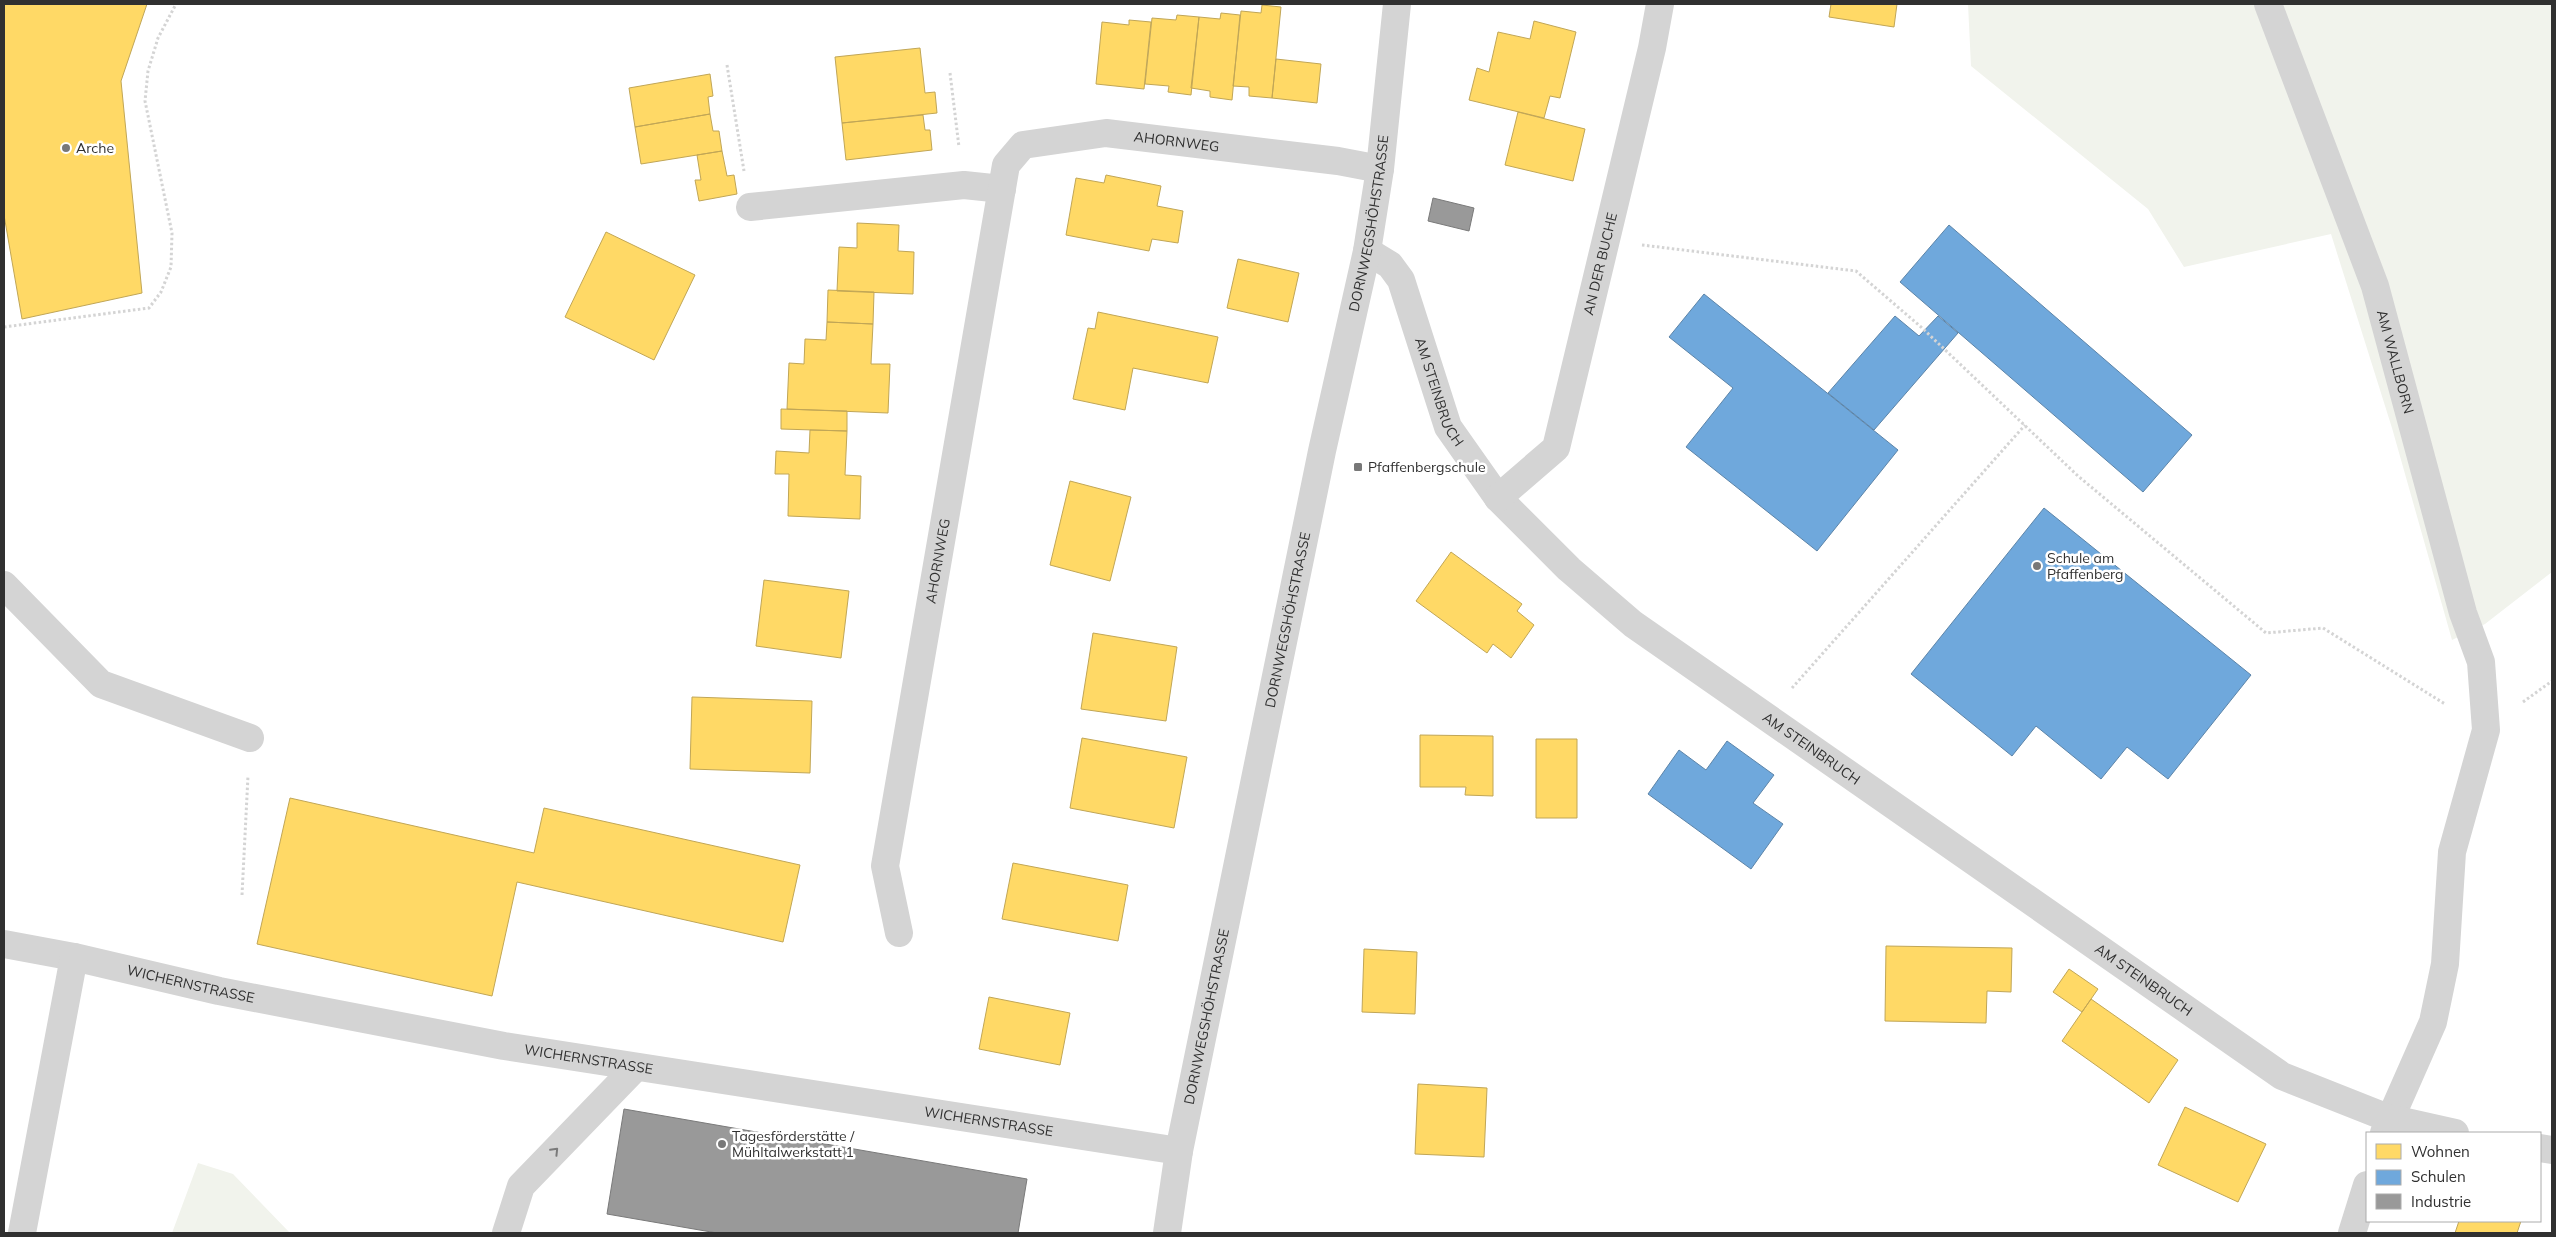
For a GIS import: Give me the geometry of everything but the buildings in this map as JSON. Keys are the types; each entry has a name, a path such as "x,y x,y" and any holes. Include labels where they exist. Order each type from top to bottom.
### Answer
{"street":[{"name":"DORNWEGSHÖHSTRASSE","path":"1167,1233 1179,1151 1322,451 1367,250 1380,169 1397,4"},
{"name":"AN DER BUCHE","path":"1498,498 1556,448 1652,48 1660,4"},
{"name":"AM WALLBORN","path":"2268,4 2375,286 2463,613 2481,662 2486,730 2452,852 2444,964 2434,1022 2386,1126"},
{"name":"AHORNWEG","path":"899,933 885,866 1006,165 1023,145 1106,133 1380,169"},
{"path":"750,207 964,185 1002,188"},
{"name":"AM STEINBRUCH","path":"1367,250 1390,266 1401,280 1448,427 1498,498 1568,568 1633,624 2282,1076 2386,1126 2445,1132"},
{"path":"4,585 102,684 250,738"},
{"name":"WICHERNSTRASSE","path":"4,944 74,957 228,993 504,1046 1179,1151"},
{"path":"22,1233 74,957"},
{"path":"506,1233 521,1186 636,1067"},
{"path":"2352,1233 2366,1188"}],"path":[{"path":"4,327 149,308 161,292 171,267 172,233 145,100 148,71 158,38 176,4"},
{"path":"727,65 750,207"},
{"path":"950,73 964,185"},
{"path":"1605,241 1856,271 1921,327 2078,476 2266,633 2323,628 2486,730"},
{"path":"1767,716 2024,424"},
{"path":"242,895 250,738"}],"shaded area":[{"path":"1968,4 2552,4 2552,572 2485,624 2452,640 2392,428 2331,234 2184,267 2148,209 1971,66"},
{"path":"198,1163 233,1174 290,1233 172,1233"}],"place":[{"name":"Arche","path":"66,148"},
{"name":"Pfaffenbergschule","path":"1358,467"},
{"name":"Schule am Pfaffenberg","path":"2037,566"},
{"name":"Tagesförderstätte / Mühltalwerkstatt 1","path":"722,1144"}]}
